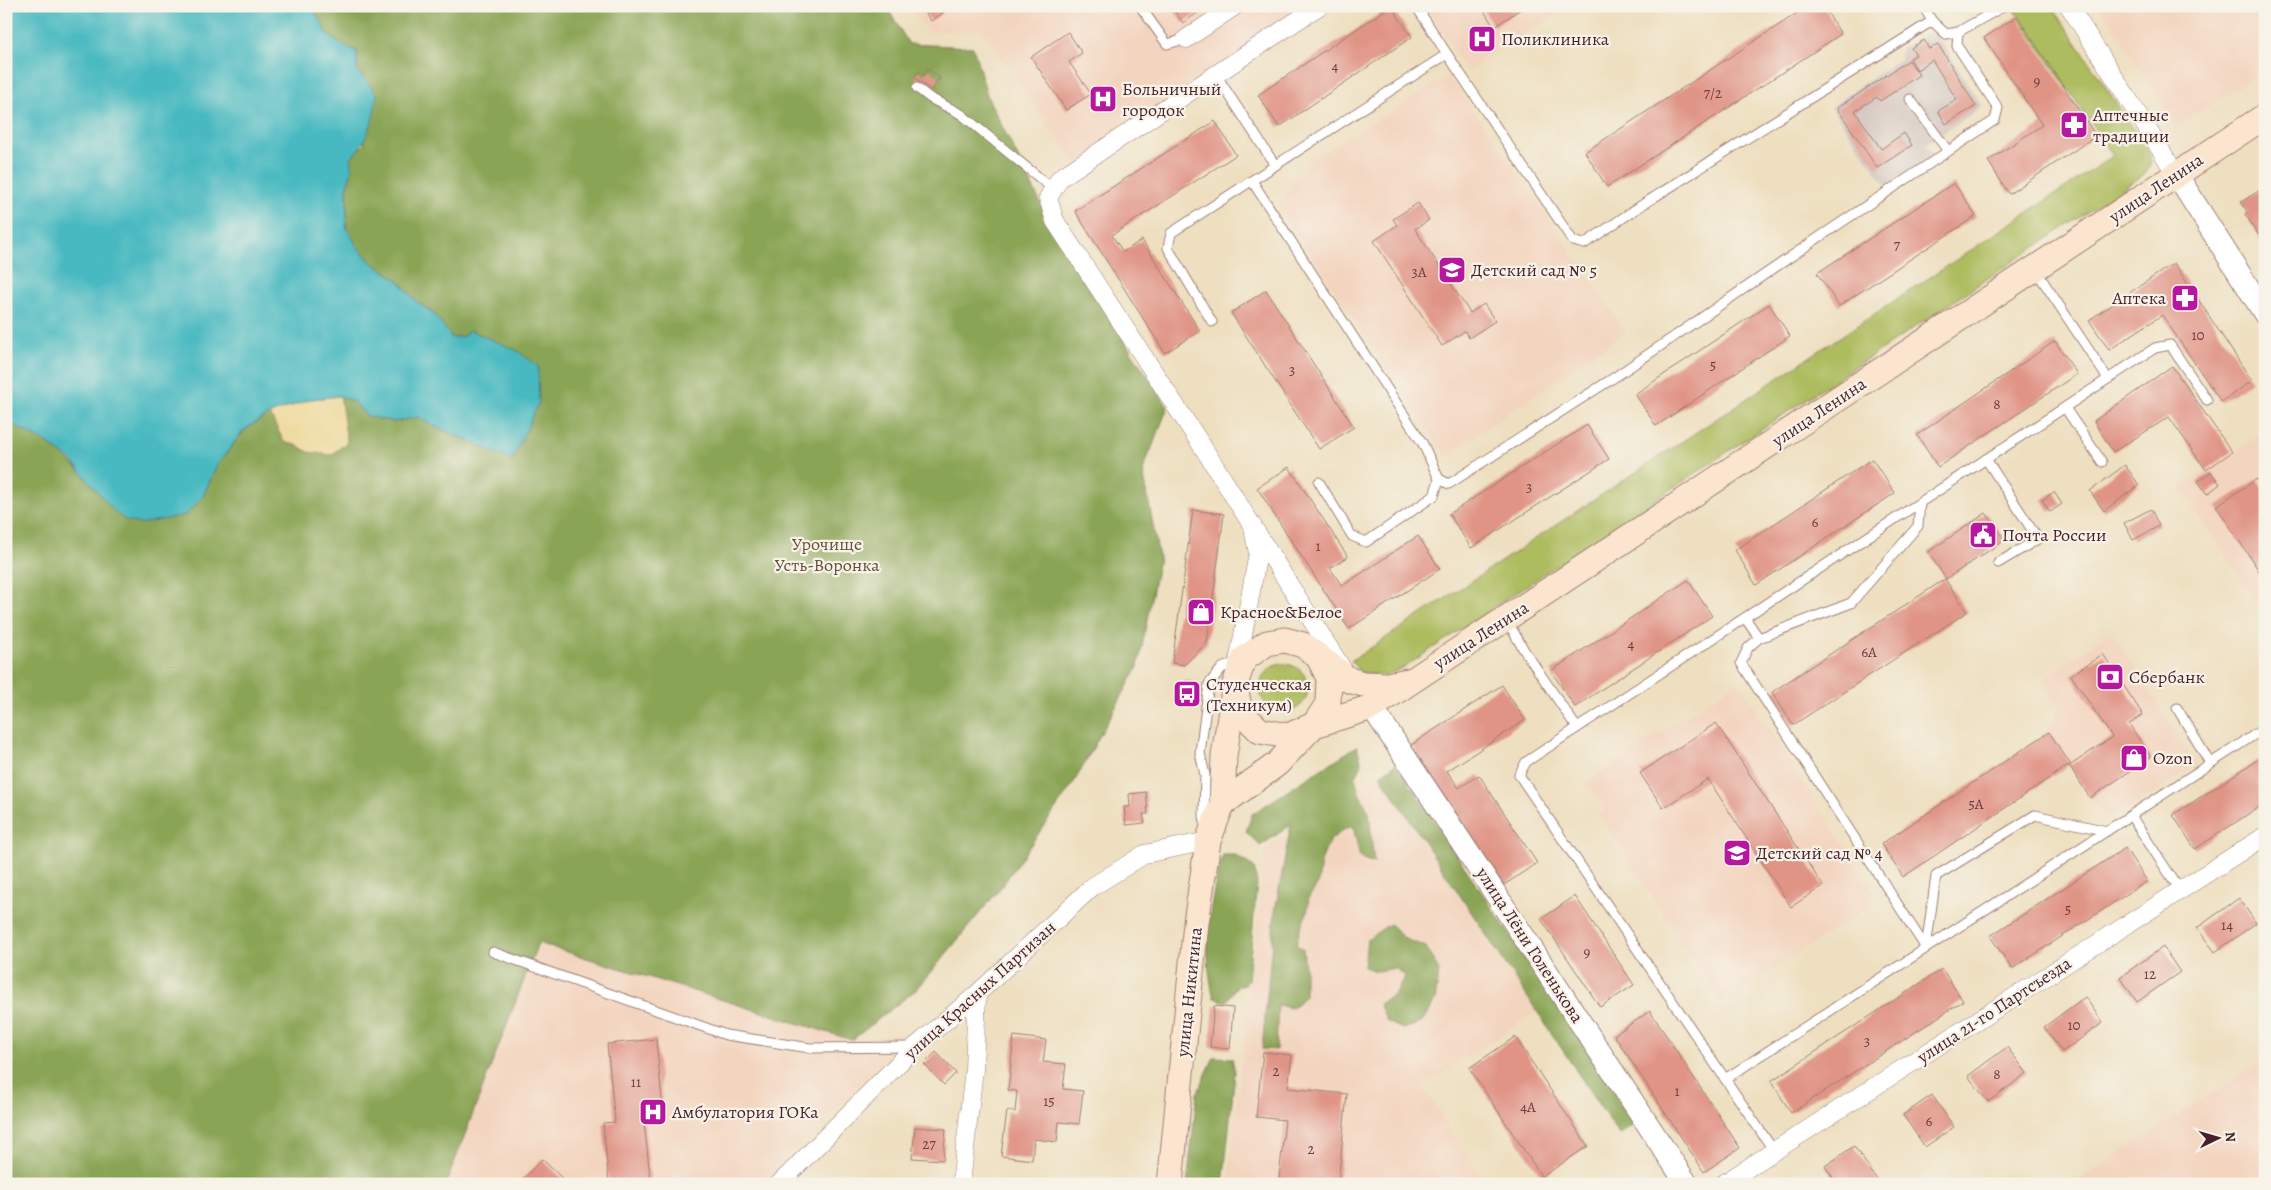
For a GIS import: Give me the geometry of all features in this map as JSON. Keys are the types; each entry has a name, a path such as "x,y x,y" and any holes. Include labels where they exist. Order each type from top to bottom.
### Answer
{"main road":[{"name":"улица Ленина","path":"1314,725 1372,706 1413,680 2265,116"},
{"path":"1314,725 1288,736 1260,731 1240,711 1236,673 1244,659 1267,643 1285,640 1303,645 1349,680 1363,684 1387,686 1413,680"},
{"path":"1222,804 1278,764 1314,725 1328,704 1329,678 1318,656"},
{"name":"улица Никитина","path":"1170,1184 1196,923 1208,841 1222,804 1224,756 1236,673"}],"street":[{"path":"1186,39 1235,6"},
{"path":"1319,6 1060,178 1050,194 1055,220 1253,526 1349,680 1372,706"},
{"path":"2069,6 2265,314"},
{"path":"1236,673 1258,553 1253,526"},
{"name":"улица Лёни Голенькова","path":"1372,706 1687,1184"},
{"name":"улица 21-го Партсъезда","path":"1723,1184 2265,836"},
{"name":"улица Красных Партизан","path":"779,1184 915,1047 977,994 1092,887 1145,854 1208,841"},
{"path":"961,1184 974,1069 977,994"}],"lane":[{"path":"1140,6 1167,44 1186,39"},
{"path":"1416,6 1573,240 1584,244 1645,203 1932,21"},
{"path":"1922,6 1932,21 1946,34 1958,32 2004,6"},
{"path":"1252,181 1423,444 1439,479 1449,484 1610,381 1994,120 1998,108 1957,46 1958,32"},
{"path":"1212,322 1168,248 1171,233 1447,54"},
{"path":"1216,75 1275,166"},
{"path":"917,88 930,98 962,114 1050,194"},
{"path":"1910,99 1948,151"},
{"path":"2034,269 2108,379"},
{"path":"1774,1151 1519,775 1526,762 2155,348 2170,345 2207,400"},
{"path":"2065,408 2102,462"},
{"path":"1986,459 2038,539 1998,563"},
{"path":"1319,482 1352,536 1366,542 1434,496 1439,479"},
{"path":"1920,503 1918,526 1851,603 1759,638 1748,648 1741,663 1926,948"},
{"path":"1745,618 1759,638"},
{"path":"1506,619 1524,650 1577,728"},
{"path":"1208,841 1204,816 1205,775 1200,753 1209,684 1222,668 1236,673"},
{"path":"2177,708 2210,763"},
{"path":"1725,1079 2265,728"},
{"path":"1926,948 1936,876 2035,815 2107,830"},
{"path":"2130,816 2180,890"},
{"path":"493,952 726,1035 810,1048 915,1047"}],"shaded area":[{"name":"Больничный городок","path":"910,6 1313,6 1077,165 982,30 927,32"},
{"name":"Поликлиника","path":"1426,6 1569,6 1467,72"},
{"path":"2099,6 2265,6 2265,70 2177,126"},
{"path":"1934,29 1982,107 1926,144 1932,154 1886,186 1831,107 1900,59 1901,49"},
{"name":"Детский сад № 5","path":"1447,77 1474,110 1626,332 1446,456 1279,208 1304,165"},
{"path":"2265,431 2265,612 2180,489"},
{"path":"2111,631 2196,765 2107,823 2049,732 2059,706 2043,680"},
{"name":"Детский сад № 4","path":"1738,681 1874,892 1871,906 1722,1003 1599,815 1606,809 1586,783"},
{"path":"1377,774 1536,1012 1422,1086 1486,1184 1228,1184 1265,850"},
{"name":"Амбулатория ГОКа","path":"538,943 852,1040 912,1033 760,1184 446,1184"},
{"path":"2265,1059 2265,1184 2072,1184"}],"green space":[{"name":"Урочище Усть-Воронка","path":"310,6 886,6 909,44 973,47 988,98 1067,255 1168,407 1143,470 1159,558 1138,667 1073,784 1002,886 918,988 852,1040 538,943 446,1184 6,1184 6,421 31,433 53,447 91,483 203,496 217,465 246,429 270,414 284,442 309,452 347,442 340,396 354,402 367,416 395,422 417,417 512,460 491,340 469,331 464,336 452,338 434,314 417,302 399,281 370,261 357,246 346,227 347,190 352,163 351,158 364,144 366,82 357,70 357,51 333,39"},
{"path":"2012,6 2052,6 2148,151 2151,162 2146,173 1406,666 1386,676 1360,672 1351,661 2113,156"},
{"path":"1279,664 1289,664 1298,668 1304,674 1307,679 1307,697 1298,708 1289,712 1279,712 1270,708 1264,702 1260,693 1260,683 1264,674 1270,668"},
{"path":"1357,746 1362,764 1355,778 1359,793 1369,812 1374,863 1360,858 1353,826 1345,829 1330,840 1321,861 1318,884 1309,897 1307,913 1300,928 1296,945 1303,949 1305,996 1292,1008 1278,1005 1276,1050 1262,1049 1275,911 1291,825 1260,846 1246,832 1252,814"},
{"path":"1396,764 1636,1124 1619,1135 1380,775"},
{"path":"1223,855 1235,855 1254,867 1257,883 1248,980 1245,985 1236,987 1226,1002 1214,998 1208,963 1211,908"},
{"path":"1390,924 1405,939 1426,947 1439,971 1435,1001 1421,1023 1403,1029 1387,1022 1379,1004 1394,995 1405,976 1395,968 1377,971 1364,967 1367,939"},
{"path":"1214,1057 1232,1058 1235,1072 1223,1184 1187,1184 1197,1094"}],"sand":[{"path":"340,396 347,442 331,455 309,452 296,445 284,442 270,414 311,399"}],"water":[{"path":"6,6 310,6 333,39 357,51 357,70 377,94 370,128 351,158 351,171 347,190 346,227 357,246 370,261 399,281 417,302 434,314 452,338 464,336 469,330 516,350 538,366 539,402 512,460 417,417 395,422 367,416 354,402 340,396 311,399 270,414 245,429 217,465 203,496 186,515 140,524 125,520 113,510 71,460 44,441 6,421"}],"building":[{"path":"921,6 939,6 943,13 931,21"},
{"path":"1171,6 1207,6 1183,23"},
{"path":"1391,6 1412,37 1279,127 1258,95"},
{"path":"1481,6 1525,6 1494,27"},
{"path":"1808,6 1823,6 1841,34 1607,187 1585,152"},
{"path":"2017,16 2096,136 2009,194 1988,161 2042,125 1984,38"},
{"path":"1068,32 1082,53 1069,62 1091,94 1066,110 1031,57"},
{"path":"1924,40 1929,49 1938,44 1976,106 1946,124 1938,111 1957,100 1932,60 1917,70 1910,58 1916,55 1911,48"},
{"path":"1909,60 1919,75 1880,101 1877,97 1855,111 1881,149 1904,133 1912,145 1877,168 1837,108"},
{"path":"929,69 940,78 931,90 914,77 919,71 924,75"},
{"path":"1215,121 1236,155 1112,235 1123,252 1142,240 1200,331 1165,353 1075,211"},
{"path":"1954,183 1976,216 1839,306 1817,273"},
{"path":"2265,187 2265,245 2245,214 2248,212 2241,202"},
{"path":"1418,203 1429,220 1415,229 1470,313 1484,304 1495,321 1469,338 1465,331 1442,346 1374,241 1397,225 1393,219"},
{"path":"2174,263 2252,381 2221,402 2162,315 2109,350 2089,320"},
{"path":"1266,290 1354,427 1319,449 1231,313"},
{"path":"1769,304 1790,336 1656,426 1635,394"},
{"path":"2055,341 2077,374 1938,467 1917,435"},
{"path":"2172,366 2232,452 2206,470 2169,417 2113,452 2094,421"},
{"path":"1587,425 1609,459 1471,548 1449,514"},
{"path":"1872,459 1895,493 1756,585 1735,550"},
{"path":"2125,465 2139,485 2104,511 2090,491"},
{"path":"1289,467 1348,557 1330,568 1342,586 1418,536 1440,569 1349,629 1257,488"},
{"path":"2211,472 2220,484 2207,494 2198,481"},
{"path":"2257,479 2265,491 2265,580 2216,506"},
{"path":"2054,492 2062,504 2050,512 2042,500"},
{"path":"2151,509 2159,526 2133,540 2124,523"},
{"path":"1193,510 1224,514 1207,643 1184,665 1172,663"},
{"path":"1986,513 2005,540 1946,579 1928,552"},
{"path":"1945,579 1967,612 1793,725 1772,692"},
{"path":"1688,580 1712,616 1575,707 1551,671"},
{"path":"2103,654 2143,715 2129,724 2151,757 2090,798 2069,765 1903,877 1881,844 2049,732 2071,765 2112,737 2071,675"},
{"path":"1186,681 1194,682 1191,707 1184,706"},
{"path":"1502,685 1525,720 1447,771 1459,788 1479,775 1537,863 1504,885 1411,745"},
{"path":"1716,723 1823,886 1791,907 1708,779 1663,808 1640,773"},
{"path":"2265,755 2265,803 2195,849 2173,815"},
{"path":"1146,792 1148,814 1143,814 1145,823 1126,825 1124,807 1130,807 1129,794"},
{"path":"2125,848 2147,881 2012,969 1990,936"},
{"path":"1575,896 1634,985 1600,1007 1541,919"},
{"path":"2239,898 2256,923 2215,952 2197,928"},
{"path":"2163,947 2180,972 2137,1002 2120,977"},
{"path":"1942,969 1963,1001 1791,1113 1771,1081"},
{"path":"2085,997 2103,1023 2062,1052 2044,1027"},
{"path":"1214,1006 1233,1008 1230,1049 1210,1047"},
{"path":"1650,1011 1740,1148 1704,1172 1614,1035"},
{"path":"1014,1036 1046,1040 1043,1062 1066,1064 1063,1089 1083,1091 1079,1124 1059,1122 1057,1142 1034,1139 1032,1160 1001,1156 1007,1111 1015,1112 1017,1091 1008,1090"},
{"path":"1515,1037 1588,1146 1542,1177 1469,1068"},
{"path":"656,1039 664,1120 644,1122 651,1184 609,1184 603,1123 615,1122 607,1044"},
{"path":"2007,1047 2027,1073 1988,1102 1968,1076"},
{"path":"936,1052 956,1073 944,1085 924,1064"},
{"path":"1263,1052 1292,1055 1288,1088 1347,1094 1338,1184 1279,1179 1285,1120 1256,1117"},
{"path":"1932,1095 1954,1127 1925,1147 1903,1115"},
{"path":"915,1127 946,1129 943,1160 912,1158"},
{"path":"1854,1146 1880,1184 1837,1184 1825,1166"},
{"path":"542,1159 568,1184 518,1184"}],"place":[{"name":"Поликлиника","path":"1482,39"},
{"name":"Больничный городок","path":"1103,99"},
{"name":"Аптечные традиции","path":"2074,125"},
{"name":"Детский сад № 5","path":"1452,270"},
{"name":"Аптека","path":"2185,298"},
{"name":"Почта России","path":"1983,535"},
{"name":"Красное&Белое","path":"1201,612"},
{"name":"Сбербанк","path":"2110,677"},
{"name":"Студенческая (Техникум)","path":"1187,694"},
{"name":"Ozon","path":"2134,758"},
{"name":"Детский сад № 4","path":"1737,853"},
{"name":"Амбулатория ГОКа","path":"653,1112"}]}
